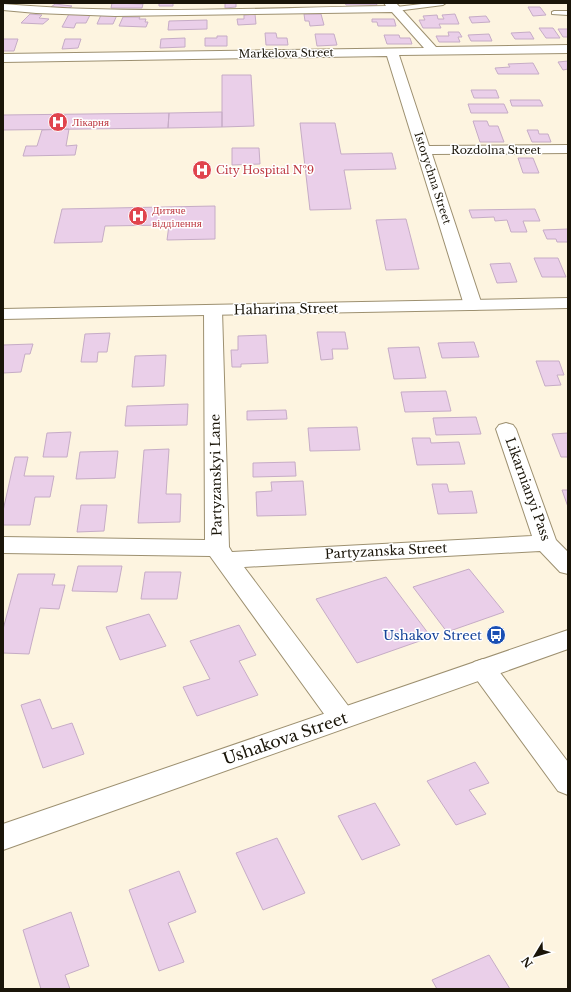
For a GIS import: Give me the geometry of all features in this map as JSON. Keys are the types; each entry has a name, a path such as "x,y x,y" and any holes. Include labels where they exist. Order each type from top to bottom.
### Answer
{"street":[{"path":"3,7 116,13 393,6 433,51"},
{"name":"Markelova Street","path":"3,58 568,49"},
{"name":"Istorychna Street","path":"392,52 473,305"},
{"name":"Rozdolna Street","path":"424,150 568,150"},
{"name":"Haharina Street","path":"3,314 568,303"},
{"name":"Partyzanskyi Lane","path":"213,310 222,554"},
{"name":"Likarnianyi Pass","path":"506,428 546,543 568,566"},
{"name":"Partyzanska Street","path":"3,545 222,554 546,543"},
{"path":"222,554 342,718"},
{"name":"Ushakova Street","path":"3,837 568,639"},
{"path":"482,669 568,783"}],"lane":[{"path":"393,6 443,3"},
{"path":"554,13 568,13"}],"building":[{"path":"112,3 143,4 142,8 111,8"},
{"path":"159,3 173,3 173,6 159,6"},
{"path":"225,3 236,3 236,7 225,8"},
{"path":"345,3 376,3 377,5 346,5"},
{"path":"55,4 72,6 68,9 51,7"},
{"path":"528,7 540,7 546,15 533,16"},
{"path":"30,14 42,15 39,18 49,19 43,24 21,23"},
{"path":"69,14 90,15 86,23 76,23 74,28 62,27"},
{"path":"255,14 256,24 238,25 237,19 244,19 244,15"},
{"path":"304,14 321,14 324,25 310,26 309,21 305,21"},
{"path":"455,14 459,24 439,24 441,28 423,28 419,20 425,20 423,16 437,15 438,19 444,19 442,15"},
{"path":"101,15 117,15 113,24 97,24"},
{"path":"486,16 490,22 472,23 469,17"},
{"path":"123,17 140,17 139,19 146,19 145,22 148,22 146,27 119,26"},
{"path":"372,19 394,19 396,26 378,26 377,22 372,22"},
{"path":"207,20 207,29 168,30 169,21"},
{"path":"539,28 553,28 560,38 546,38"},
{"path":"558,29 568,29 568,37 563,37"},
{"path":"448,32 459,32 462,37 458,37 460,42 439,42 436,36 449,36"},
{"path":"530,32 534,39 515,39 511,33"},
{"path":"265,33 276,33 277,38 287,38 288,45 266,45"},
{"path":"315,34 334,34 337,45 317,46"},
{"path":"489,34 492,41 471,41 468,35"},
{"path":"384,35 399,35 400,38 410,38 412,44 387,44"},
{"path":"217,36 227,36 227,46 205,46 205,38 217,38"},
{"path":"185,38 185,47 160,48 161,39"},
{"path":"3,39 18,39 14,51 3,51"},
{"path":"65,39 81,39 78,48 62,49"},
{"path":"568,61 568,69 563,70 558,62"},
{"path":"533,63 539,74 498,74 495,68 510,67 508,64"},
{"path":"222,75 251,75 254,126 222,127"},
{"path":"471,90 496,90 499,98 474,98"},
{"path":"510,100 540,100 543,106 512,106"},
{"path":"468,104 504,104 508,113 471,113"},
{"path":"222,112 222,127 168,128 169,113"},
{"path":"169,113 168,128 3,130 3,115"},
{"path":"473,121 487,121 489,126 498,126 504,142 480,142"},
{"path":"300,123 335,123 341,154 392,153 396,169 344,170 351,209 310,210"},
{"path":"69,129 66,146 77,145 75,155 23,156 26,146 37,146 42,130"},
{"path":"527,130 538,130 539,134 548,134 551,142 532,142"},
{"path":"232,148 259,148 260,164 232,165"},
{"path":"518,158 533,158 539,173 523,173"},
{"path":"215,206 215,239 167,240 169,225 105,226 102,242 54,243 62,209"},
{"path":"535,209 540,221 523,221 527,232 511,232 507,220 495,221 494,217 472,218 469,210"},
{"path":"406,219 419,269 386,270 376,220"},
{"path":"568,229 568,242 557,242 556,239 547,239 543,230"},
{"path":"534,258 558,258 566,277 542,277"},
{"path":"510,263 517,282 497,283 490,264"},
{"path":"317,332 345,332 348,349 332,349 333,359 321,360"},
{"path":"110,333 107,352 98,352 97,362 81,362 85,334"},
{"path":"266,335 268,363 241,364 241,367 232,367 231,350 238,350 238,336"},
{"path":"474,342 479,357 442,358 438,343"},
{"path":"33,344 30,354 25,354 21,372 3,373 3,345"},
{"path":"419,347 426,378 394,379 388,348"},
{"path":"166,355 164,386 132,387 135,356"},
{"path":"536,361 559,361 564,375 557,375 561,385 545,386"},
{"path":"446,391 451,411 405,412 401,392"},
{"path":"188,404 187,425 125,426 127,406"},
{"path":"286,410 287,419 247,420 247,411"},
{"path":"476,417 481,434 436,435 433,418"},
{"path":"357,427 360,450 310,451 308,428"},
{"path":"71,432 67,457 43,457 47,433"},
{"path":"568,433 568,457 561,457 552,434"},
{"path":"412,438 430,438 431,443 459,442 465,464 417,465"},
{"path":"169,449 166,494 181,494 180,522 138,523 144,450"},
{"path":"118,451 115,478 76,479 80,452"},
{"path":"15,457 28,457 24,476 54,476 50,497 35,497 30,525 3,525 3,511"},
{"path":"295,462 296,476 253,477 253,463"},
{"path":"303,481 306,515 257,516 256,492 272,491 271,482"},
{"path":"432,484 447,484 449,492 472,491 477,513 438,514"},
{"path":"562,490 568,490 568,507"},
{"path":"81,505 107,505 104,531 77,532"},
{"path":"78,566 122,566 117,592 72,591"},
{"path":"469,569 504,612 447,632 413,587"},
{"path":"145,572 181,572 177,599 141,599"},
{"path":"18,574 55,574 52,585 65,585 59,609 40,608 29,654 3,653 3,629"},
{"path":"386,577 431,637 357,663 316,599"},
{"path":"149,614 166,646 120,660 106,627"},
{"path":"239,625 256,655 239,661 258,695 197,716 183,687 210,679 190,641"},
{"path":"40,699 52,729 72,723 84,754 43,768 21,705"},
{"path":"475,762 489,783 469,790 486,814 456,825 427,781"},
{"path":"375,803 400,845 362,860 338,816"},
{"path":"277,838 305,893 263,910 236,853"},
{"path":"179,871 196,912 168,923 184,962 159,971 129,890"},
{"path":"71,912 89,966 65,975 70,989 41,989 23,930"},
{"path":"489,955 510,989 437,989 432,980"}],"place":[{"name":"Лікарня","path":"58,122"},
{"name":"City Hospital №9","path":"202,170"},
{"name":"Дитяче відділення","path":"138,216"},
{"name":"Ushakov Street","path":"496,635"}]}
